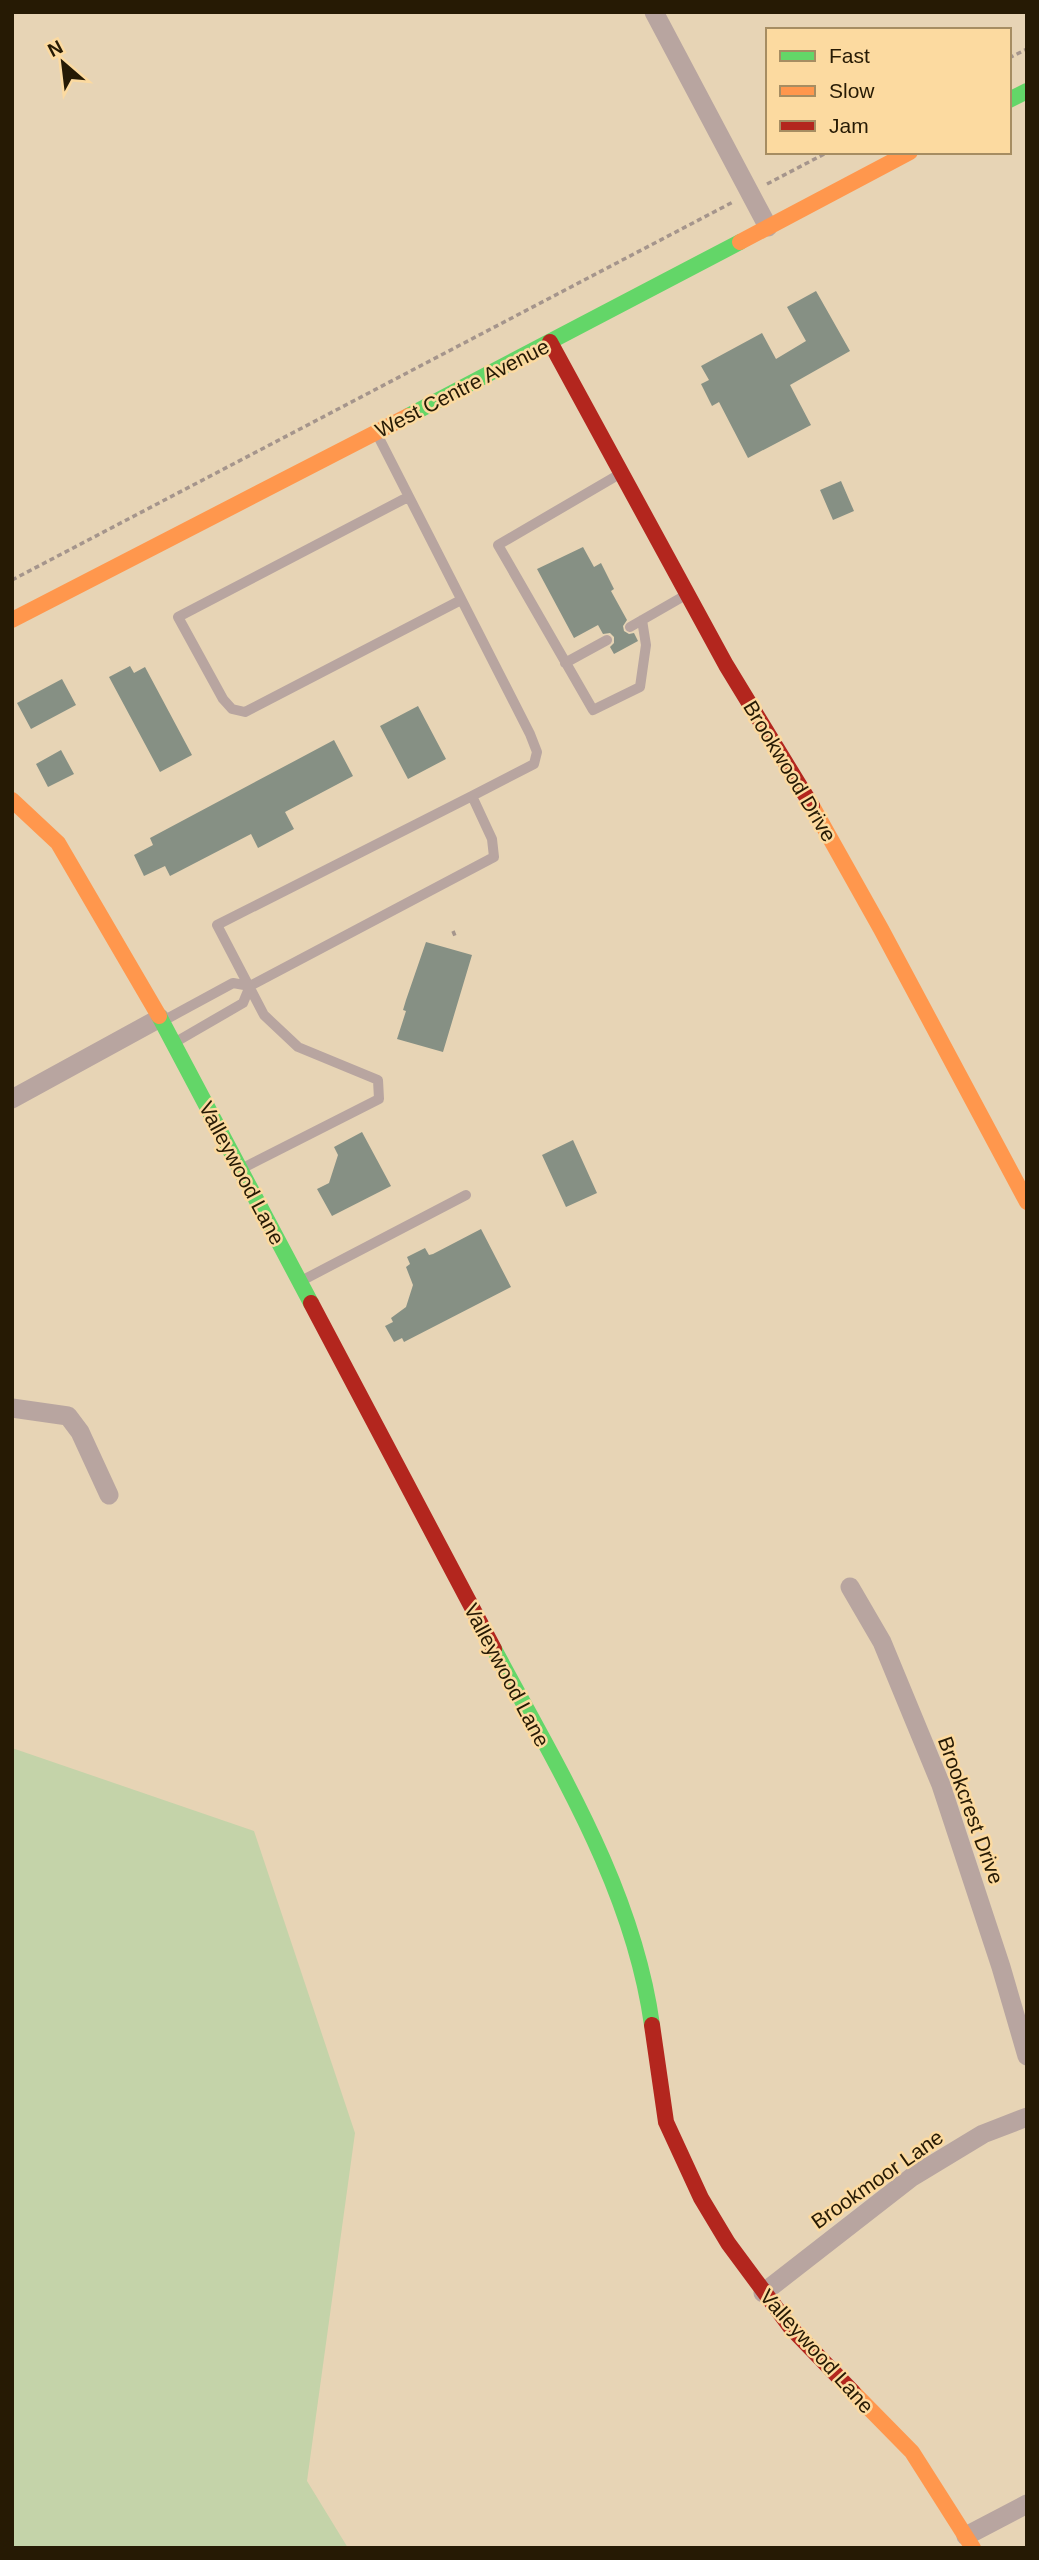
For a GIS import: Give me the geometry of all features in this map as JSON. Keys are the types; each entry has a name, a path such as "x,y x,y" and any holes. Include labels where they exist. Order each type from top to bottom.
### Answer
{"street":[{"path":"654,12 768,227"},
{"path":"1011,99 1027,91"},
{"name":"West Centre Avenue","path":"12,620 906,154"},
{"name":"Brookwood Drive","path":"550,342 726,665 799,783 881,929 1027,1202"},
{"name":"Valleywood Lane","path":"12,800 58,843 161,1020 594,1838 634,1938 649,2002 666,2123 701,2198 763,2293 791,2329 912,2452 970,2542"},
{"path":"12,1099 161,1020"},
{"path":"12,1408 68,1416 80,1432 109,1495"},
{"name":"Brookcrest Drive","path":"850,1587 882,1642 941,1785 1001,1967 1027,2056"},
{"name":"Brookmoor Lane","path":"763,2293 912,2177 983,2134 1027,2117"},
{"path":"970,2542 1027,2504"}],"lane":[{"path":"240,1170 379,1099 378,1080 298,1047 264,1015 217,925 534,764 537,751 376,432"},
{"path":"621,473 498,545 593,710 640,687 646,645 642,621"},
{"path":"408,497 178,617 223,699 232,709 245,712 461,600"},
{"path":"630,627 687,594"},
{"path":"565,663 607,640"},
{"path":"161,1020 233,983 250,986 494,857 492,839 472,796"},
{"path":"174,1044 243,1003 250,986"},
{"path":"300,1282 466,1195"}],"path":[{"path":"1011,57 1027,49"},
{"path":"12,580 824,154"}],"green space":[{"path":"12,1748 254,1831 355,2133 307,2481 348,2548 12,2548"}],"building":[{"path":"816,291 850,351 790,385 811,425 748,458 719,402 712,406 701,384 709,380 701,366 762,333 776,359 806,341 787,307"},
{"path":"841,481 854,511 833,520 820,490"},
{"path":"583,547 594,567 601,563 614,589 611,591 627,620 623,626 624,631 634,633 638,641 614,654 610,647 614,643 614,637 610,633 603,634 598,625 574,638 537,569"},
{"path":"130,666 134,673 145,667 192,755 160,772 109,677"},
{"path":"62,679 76,705 31,729 17,703"},
{"path":"418,706 446,759 408,779 380,726"},
{"path":"334,740 353,776 285,812 294,829 258,848 251,834 170,876 165,866 144,876 134,855 153,845 150,838"},
{"path":"61,750 74,774 48,787 36,764"},
{"path":"426,942 472,955 443,1052 397,1039 406,1011 403,1010"},
{"path":"362,1132 391,1186 332,1216 317,1189 329,1183 338,1155 334,1147"},
{"path":"573,1140 597,1193 566,1207 542,1155"},
{"path":"481,1229 511,1287 404,1342 402,1338 394,1342 385,1326 393,1322 391,1318 406,1307 413,1285 406,1267 410,1264 407,1257 425,1248 429,1255 433,1254"}],"traffic: fast":[{"path":"1011,99 1027,91"},
{"path":"408,416 740,242"},
{"path":"159,1016 311,1303"},
{"path":"494,1649 567,1785 611,1877 642,1974 652,2025"}],"traffic: slow":[{"path":"740,242 906,154"},
{"path":"12,620 408,416"},
{"path":"12,800 58,843 159,1016"},
{"path":"812,806 1027,1202"},
{"path":"853,2392 912,2452 973,2548"}],"traffic: jam":[{"path":"550,342 726,665 812,806"},
{"path":"311,1303 494,1649"},
{"path":"652,2025 666,2122 701,2198 728,2243 791,2328 853,2392"}]}
